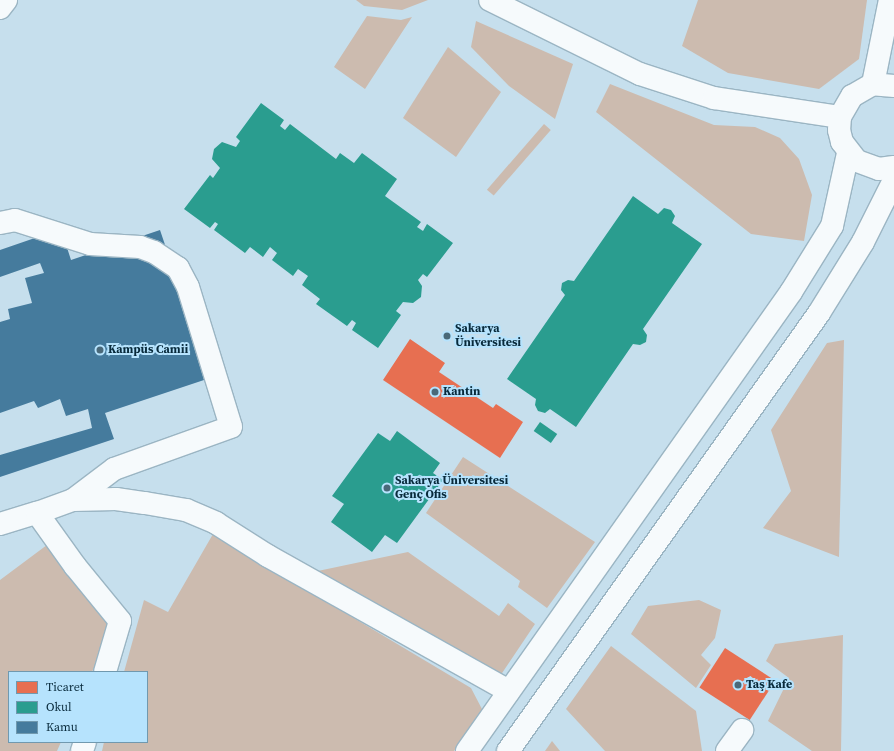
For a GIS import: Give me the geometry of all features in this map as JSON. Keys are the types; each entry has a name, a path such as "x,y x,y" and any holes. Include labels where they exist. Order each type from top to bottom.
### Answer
{"street":[{"path":"0,8 6,0"},
{"path":"490,0 640,74 714,98 840,117"},
{"path":"890,0 884,85 852,96 840,117 839,130 848,153 867,167 879,169 894,167"},
{"path":"467,751 791,292 832,226 848,153"},
{"path":"508,751 819,313 863,242 894,180"},
{"path":"0,223 16,220 90,244 140,247 154,252 178,268 188,287 231,427 114,469 73,500 0,524"},
{"path":"73,500 116,499 186,510 210,521 509,691"},
{"path":"37,513 120,621 105,671"},
{"path":"726,751 742,730"}],"shaded area":[{"path":"356,0 428,0 402,10 364,6"},
{"path":"698,0 867,0 859,59 819,89 728,73 682,46"},
{"path":"367,16 401,20 412,17 365,89 334,67"},
{"path":"476,21 573,64 555,119 509,86 471,47"},
{"path":"448,47 501,92 456,157 403,118"},
{"path":"610,84 714,125 755,127 780,138 799,159 812,195 804,241 751,234 596,112"},
{"path":"544,124 551,130 494,196 487,190"},
{"path":"844,340 839,557 763,528 791,491 771,430 827,343"},
{"path":"463,457 595,542 547,608 518,587 520,581 426,513"},
{"path":"213,534 471,688 483,711 454,751 102,751 104,743 148,743 148,671 124,671 144,600 168,612"},
{"path":"51,542 111,629 92,671 8,671 8,743 61,743 57,751 0,751 0,580"},
{"path":"408,552 499,616 508,603 535,624 498,679 313,572"},
{"path":"699,600 721,610 715,638 701,655 711,665 696,688 631,634 648,606"},
{"path":"843,635 841,751 812,751 768,721 789,678 766,661 775,644"},
{"path":"611,646 696,711 702,751 605,751 566,709"},
{"path":"552,741 560,751 545,751"}],"building: Ticaret":[{"name":"Kantin","path":"410,339 445,363 439,372 493,408 496,404 523,422 500,458 383,380"},
{"name":"Taş Kafe","path":"725,648 775,681 750,720 699,687"}],"building: Okul":[{"path":"261,103 284,120 280,126 285,130 290,124 336,159 340,153 354,163 362,153 397,179 385,196 421,222 417,227 423,231 427,224 453,243 427,277 423,274 418,280 422,286 421,297 413,303 403,302 396,311 401,315 378,348 352,330 356,323 352,320 347,326 316,304 320,299 302,285 308,276 298,269 293,276 272,260 277,253 270,247 263,257 250,247 245,253 214,230 218,224 215,222 210,228 184,209 210,175 213,178 220,168 212,159 214,149 222,142 236,147 240,141 236,137"},
{"path":"633,196 658,214 664,208 671,210 675,216 672,223 702,244 643,329 647,335 646,342 640,345 633,344 576,427 550,409 545,413 538,411 535,405 536,399 507,379 565,295 561,290 562,283 568,280 574,281"},
{"path":"540,422 557,434 551,443 534,431"},
{"name":"Sakarya Üniversitesi Genç Ofis","path":"397,431 440,463 433,473 443,480 397,543 385,535 372,552 331,522 344,504 332,496 378,433 390,441"}],"building: Kamu":[{"name":"Kampüs Camii","path":"61,229 71,260 160,230 210,378 105,413 114,439 0,477 0,455 92,428 88,409 66,416 60,399 38,408 34,401 0,413 0,322 10,319 8,309 32,303 25,278 44,273 40,263 0,277 0,250"}],"place":[{"name":"Sakarya Üniversitesi","path":"447,336"},
{"name":"Kampüs Camii","path":"100,350"},
{"name":"Kantin","path":"435,392"},
{"name":"Sakarya Üniversitesi Genç Ofis","path":"387,488"},
{"name":"Taş Kafe","path":"738,685"}]}
